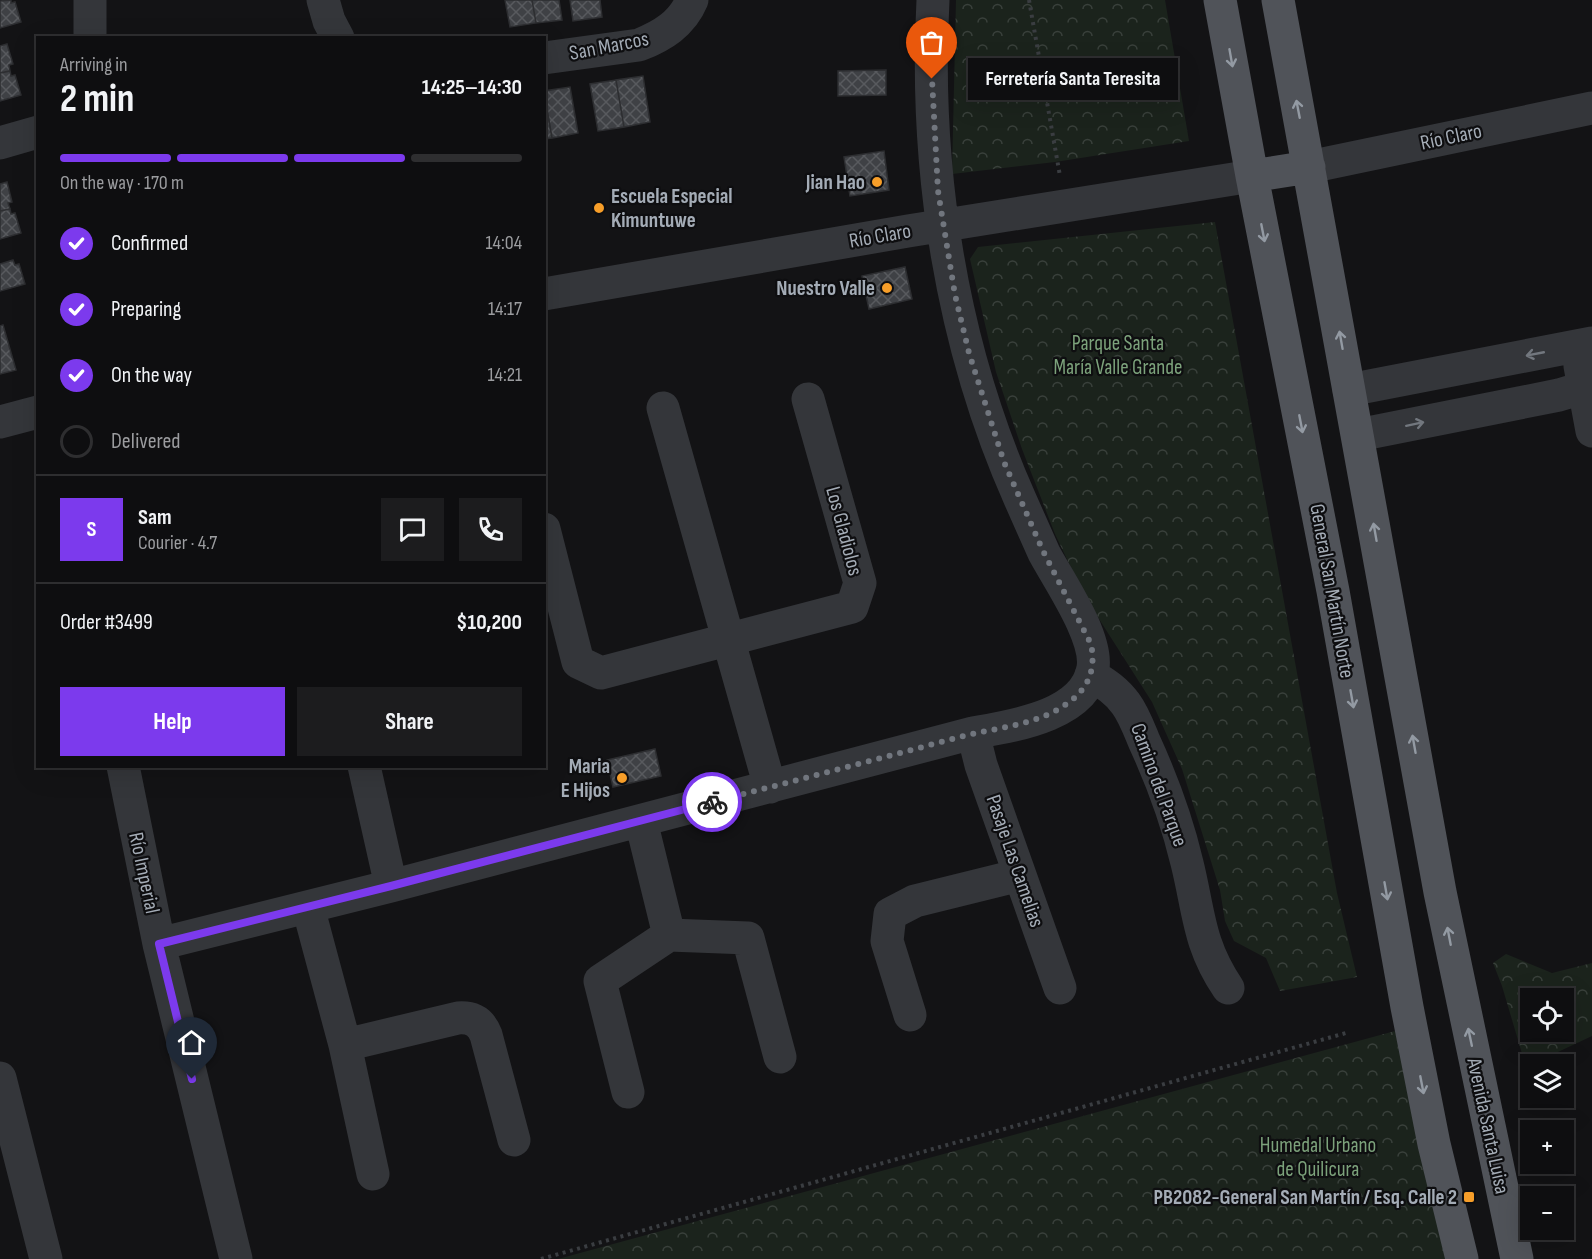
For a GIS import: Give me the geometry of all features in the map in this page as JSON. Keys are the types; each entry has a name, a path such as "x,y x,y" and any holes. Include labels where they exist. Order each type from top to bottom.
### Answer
{"main road":[{"name":"General San Martín Norte","path":"1220,0 1252,176 1334,591 1407,1007 1434,1144 1462,1259"},
{"path":"1278,0 1384,580 1334,591"},
{"path":"1252,176 1309,167"},
{"name":"Avenida Santa Luisa","path":"1384,580 1440,892 1517,1259"}],"street":[{"path":"90,0 90,36"},
{"path":"323,0 329,21 337,36"},
{"name":"San Marcos","path":"546,57 639,45 653,40 678,22 692,0"},
{"path":"159,944 391,886 974,733 1021,724 1054,712 1083,690 1091,675 1094,656 1091,644 1043,551 1004,462 985,408 957,307 938,191 931,36 933,0"},
{"name":"Río Claro","path":"1309,167 1592,108"},
{"path":"0,143 36,133"},
{"name":"Río Claro","path":"546,294 1252,176"},
{"path":"1349,390 1584,345 1592,431"},
{"path":"1358,435 1588,386"},
{"name":"Los Gladiolos","path":"546,537 578,662 601,673 852,608 860,583 808,399"},
{"path":"663,408 770,787"},
{"path":"0,422 36,413"},
{"name":"Camino del Parque","path":"1091,675 1107,684 1126,703 1154,763 1173,814 1187,862 1201,934 1213,964 1228,988"},
{"name":"Pasaje Las Camelias","path":"974,733 981,765 1060,988"},
{"name":"Río Imperial","path":"123,768 159,944 236,1259"},
{"path":"364,768 391,886"},
{"path":"641,821 669,935"},
{"path":"910,1015 887,941 890,914 915,901 1020,875"},
{"path":"308,907 345,1045 373,1174"},
{"path":"628,1092 600,981 669,935 748,938 780,1057"},
{"path":"345,1045 458,1018 474,1020 480,1024 486,1035 514,1140"},
{"path":"0,1078 46,1259"}],"path":[{"path":"1029,0 1066,206"},
{"path":"541,1259 1346,1033"}],"green space":[{"path":"956,0 1165,0 1189,141 1055,162 952,174"},
{"name":"Parque Santa María Valle Grande","path":"1215,222 1337,893 1357,977 1280,991 1266,958 1234,941 1225,921 1220,890 1182,769 1152,702 1085,597 1055,534 1022,449 996,372 970,259 978,247"},
{"path":"1506,954 1552,973 1592,963 1592,1036 1554,1054 1522,1054 1493,963"},
{"name":"Humedal Urbano de Quilicura","path":"1395,1031 1448,1259 558,1259"}],"building":[{"path":"11,0 11,3 15,2 21,22 0,28 0,1"},
{"path":"505,0 532,0 536,23 510,27"},
{"path":"532,0 559,0 562,20 536,23"},
{"path":"570,0 600,0 602,17 573,21"},
{"path":"7,44 13,64 9,65 10,71 0,73 0,46"},
{"path":"886,70 886,95 838,96 838,71"},
{"path":"10,71 11,76 15,75 21,95 0,101 0,73"},
{"path":"643,76 650,122 624,127 616,80"},
{"path":"616,80 624,127 598,131 590,84"},
{"path":"570,87 578,133 552,138 546,91"},
{"path":"546,105 552,138 546,139"},
{"path":"884,151 889,190 850,196 844,157"},
{"path":"7,182 12,202 8,203 10,209 0,211 0,184"},
{"path":"10,209 11,214 15,213 21,233 0,239 0,211"},
{"path":"13,260 15,265 19,264 25,284 0,291 0,264"},
{"name":"Nuestro Valle","path":"905,267 912,299 869,309 862,276"},
{"path":"3,325 16,370 0,374 0,326"},
{"path":"655,749 661,776 613,787 607,760"}],"way so far":[{"path":"712,802 974,733 1038,719 1069,702 1083,690 1091,675 1094,656 1087,632 1043,551 1004,462 969,353 942,226 932,79"}],"place":[{"name":"Ferretería Santa Teresita","path":"932,79"},
{"name":"Jian Hao","path":"877,182"},
{"name":"Escuela Especial Kimuntuwe","path":"599,208"},
{"name":"Nuestro Valle","path":"887,288"},
{"name":"Maria E Hijos","path":"622,778"},
{"name":"PB2082-General San Martín / Esq. Calle 2","path":"1469,1197"}],"route":[{"path":"192,1079 159,944 712,802"}]}
